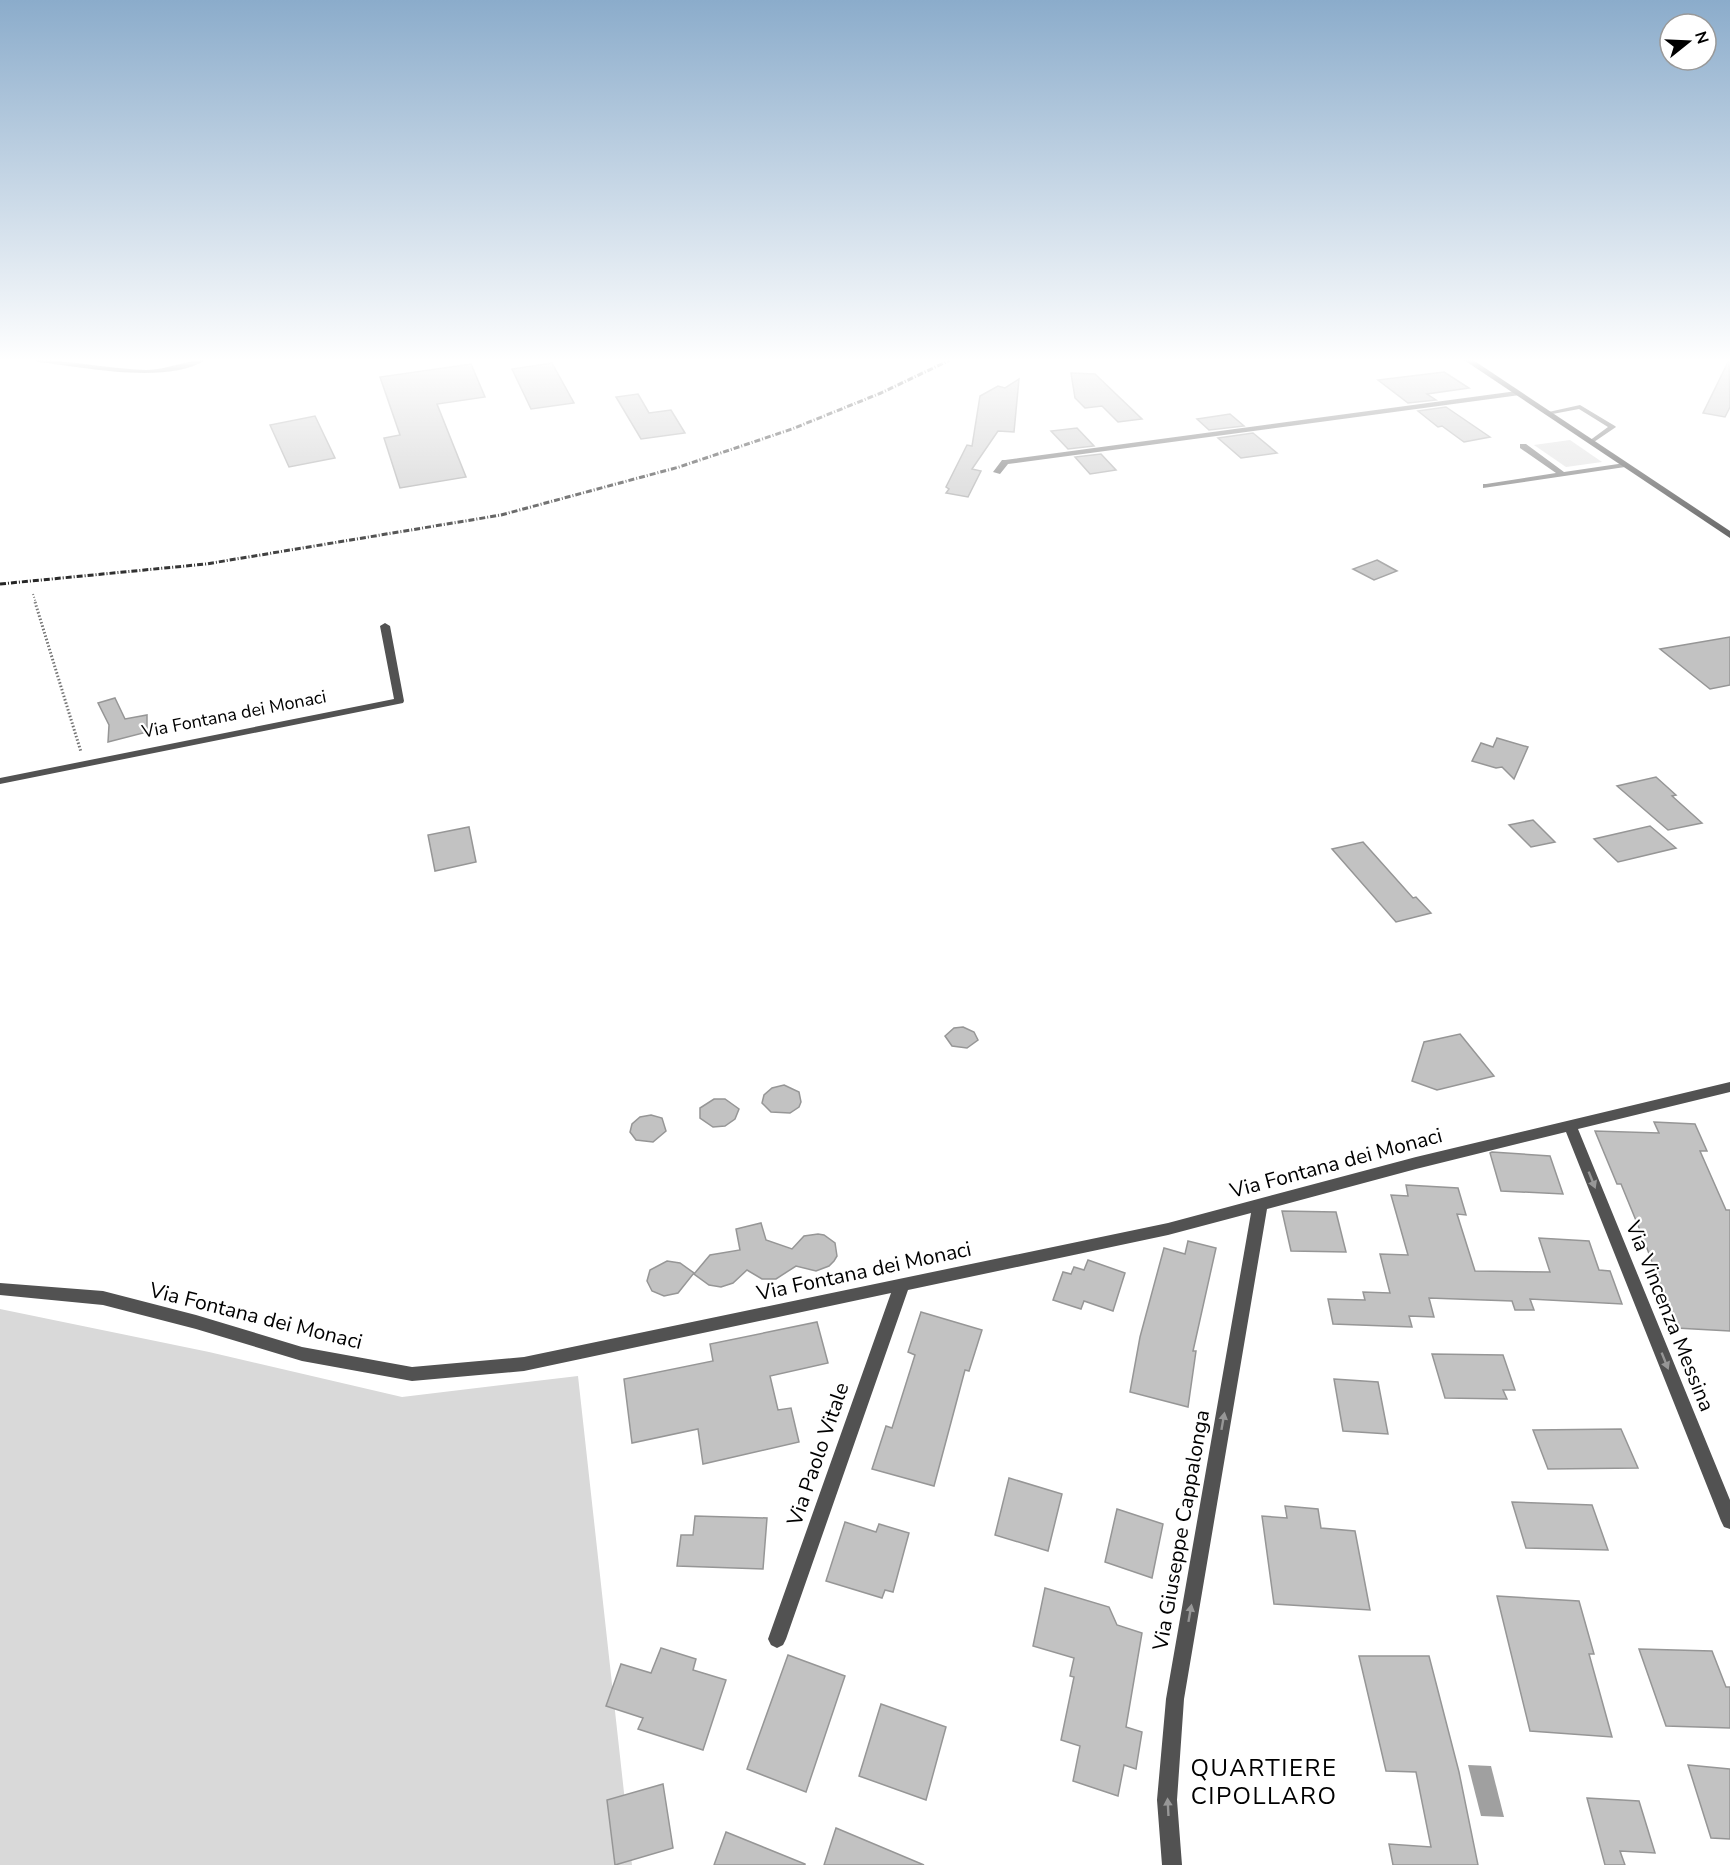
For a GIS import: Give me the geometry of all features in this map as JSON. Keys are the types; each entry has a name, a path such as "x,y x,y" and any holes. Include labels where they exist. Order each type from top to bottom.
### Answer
{"main road":[{"path":"1598,447 1730,535"}],"street":[{"path":"997,472 1005,462 1116,447"},
{"path":"1524,447 1562,474"},
{"path":"1486,486 1625,465"},
{"name":"Via Fontana dei Monaci","path":"0,781 399,701 384,626"},
{"name":"Via Fontana dei Monaci","path":"0,1289 103,1298 195,1322 302,1354 412,1374 524,1364 1168,1229 1730,1087"},
{"name":"Via Vincenza Messina","path":"1570,1126 1730,1521"},
{"name":"Via Giuseppe Cappalonga","path":"1172,1865 1167,1800 1175,1699 1260,1204"},
{"name":"Via Paolo Vitale","path":"777,1639 902,1285"}],"path":[{"path":"33,594 84,764"}],"shaded area":[{"path":"1537,447 1580,447 1602,462 1566,467"},
{"path":"0,1309 209,1352 402,1397 578,1376 632,1865 0,1865"},
{"path":"1468,1765 1491,1766 1504,1817 1481,1816"}],"building":[{"path":"280,447 330,447 335,458 289,467"},
{"path":"387,447 454,447 466,477 400,488"},
{"path":"966,447 987,447 972,469 981,471 968,497 946,493 949,489 946,487"},
{"path":"1228,447 1270,447 1277,453 1241,458"},
{"path":"1101,454 1116,470 1090,474 1075,457"},
{"path":"1377,560 1397,571 1374,580 1353,569"},
{"path":"1730,637 1730,685 1710,689 1660,649"},
{"path":"115,698 125,719 147,715 147,732 108,742 109,725 98,703"},
{"path":"1497,738 1528,747 1514,779 1502,767 1496,768 1472,761 1481,743 1493,747"},
{"path":"1656,777 1676,795 1672,796 1702,823 1668,830 1617,786"},
{"path":"1533,820 1555,842 1531,847 1509,825"},
{"path":"1650,826 1676,848 1618,862 1594,839"},
{"path":"469,827 476,862 435,871 428,835"},
{"path":"1363,842 1413,898 1416,897 1431,913 1396,922 1332,849"},
{"path":"963,1027 974,1032 978,1040 967,1048 952,1046 945,1036 954,1028"},
{"path":"1460,1034 1494,1076 1437,1090 1412,1081 1424,1042"},
{"path":"784,1085 799,1092 801,1102 799,1107 790,1113 771,1112 762,1103 764,1095 772,1088"},
{"path":"714,1099 725,1099 739,1109 735,1119 725,1126 713,1127 700,1118 700,1108"},
{"path":"651,1115 662,1118 666,1131 653,1142 636,1140 630,1132 632,1124 640,1117"},
{"path":"1654,1122 1695,1124 1707,1151 1700,1151 1726,1210 1730,1210 1730,1331 1676,1328 1621,1184 1617,1184 1595,1131 1659,1133"},
{"path":"1490,1153 1550,1156 1563,1194 1501,1191"},
{"path":"1406,1185 1458,1188 1466,1215 1457,1214 1475,1271 1550,1272 1539,1238 1589,1241 1599,1270 1610,1271 1622,1304 1530,1299 1534,1310 1515,1310 1512,1301 1429,1298 1434,1317 1409,1316 1412,1327 1333,1324 1328,1299 1365,1300 1363,1292 1390,1293 1380,1254 1408,1255 1391,1195 1408,1196"},
{"path":"1282,1211 1336,1212 1346,1252 1291,1251"},
{"path":"761,1223 766,1240 792,1249 804,1236 824,1235 835,1243 837,1256 829,1266 816,1271 796,1266 776,1279 762,1279 747,1270 733,1283 721,1287 709,1285 694,1274 710,1255 740,1250 736,1229"},
{"path":"1188,1241 1216,1248 1193,1351 1196,1351 1188,1407 1130,1392 1140,1337 1164,1248 1185,1254"},
{"path":"1088,1260 1125,1273 1113,1311 1084,1301 1081,1309 1053,1300 1063,1272 1071,1274 1074,1267 1084,1270"},
{"path":"667,1261 680,1263 694,1273 678,1293 664,1296 652,1291 647,1281 650,1270"},
{"path":"921,1312 982,1330 969,1371 965,1370 934,1486 872,1469 886,1426 892,1428 915,1355 908,1352"},
{"path":"817,1322 828,1363 770,1376 778,1410 791,1408 799,1442 703,1464 698,1429 632,1443 624,1379 713,1361 710,1344"},
{"path":"1432,1354 1503,1355 1515,1390 1503,1390 1507,1399 1445,1398"},
{"path":"1334,1379 1378,1382 1388,1434 1343,1431"},
{"path":"1621,1429 1638,1468 1548,1469 1533,1430"},
{"path":"1009,1478 1062,1494 1048,1551 995,1535"},
{"path":"1512,1502 1592,1505 1608,1550 1526,1548"},
{"path":"1285,1506 1318,1509 1321,1528 1355,1531 1370,1610 1274,1604 1262,1516 1287,1518"},
{"path":"1117,1509 1163,1524 1152,1578 1105,1562"},
{"path":"695,1516 767,1518 763,1569 677,1566 681,1535 693,1535"},
{"path":"845,1522 876,1532 879,1524 909,1533 893,1592 885,1590 882,1598 826,1581"},
{"path":"1045,1588 1109,1607 1117,1625 1142,1633 1126,1727 1142,1732 1136,1769 1124,1765 1118,1796 1073,1781 1080,1746 1061,1740 1074,1677 1070,1676 1074,1658 1033,1646"},
{"path":"1497,1596 1579,1601 1594,1654 1589,1654 1612,1737 1530,1731"},
{"path":"661,1648 696,1659 693,1670 726,1680 703,1750 638,1729 643,1718 606,1706 621,1664 651,1673"},
{"path":"1639,1649 1712,1651 1726,1687 1730,1687 1730,1728 1666,1726"},
{"path":"788,1655 845,1676 806,1792 747,1769"},
{"path":"1359,1656 1429,1656 1459,1772 1478,1865 1393,1865 1389,1844 1431,1847 1416,1772 1386,1771"},
{"path":"881,1704 946,1727 926,1800 859,1776"},
{"path":"1688,1765 1730,1769 1730,1839 1711,1838"},
{"path":"663,1784 673,1848 615,1865 607,1800"},
{"path":"1587,1798 1639,1801 1655,1853 1620,1851 1625,1865 1605,1865"},
{"path":"836,1828 924,1865 824,1865"},
{"path":"726,1832 805,1864 805,1865 714,1865"}],"railway":[{"path":"0,584 206,564 501,515 679,467 738,447"}],"district":[{"name":"QUARTIERE CIPOLLARO","path":"1264,1782"}]}
